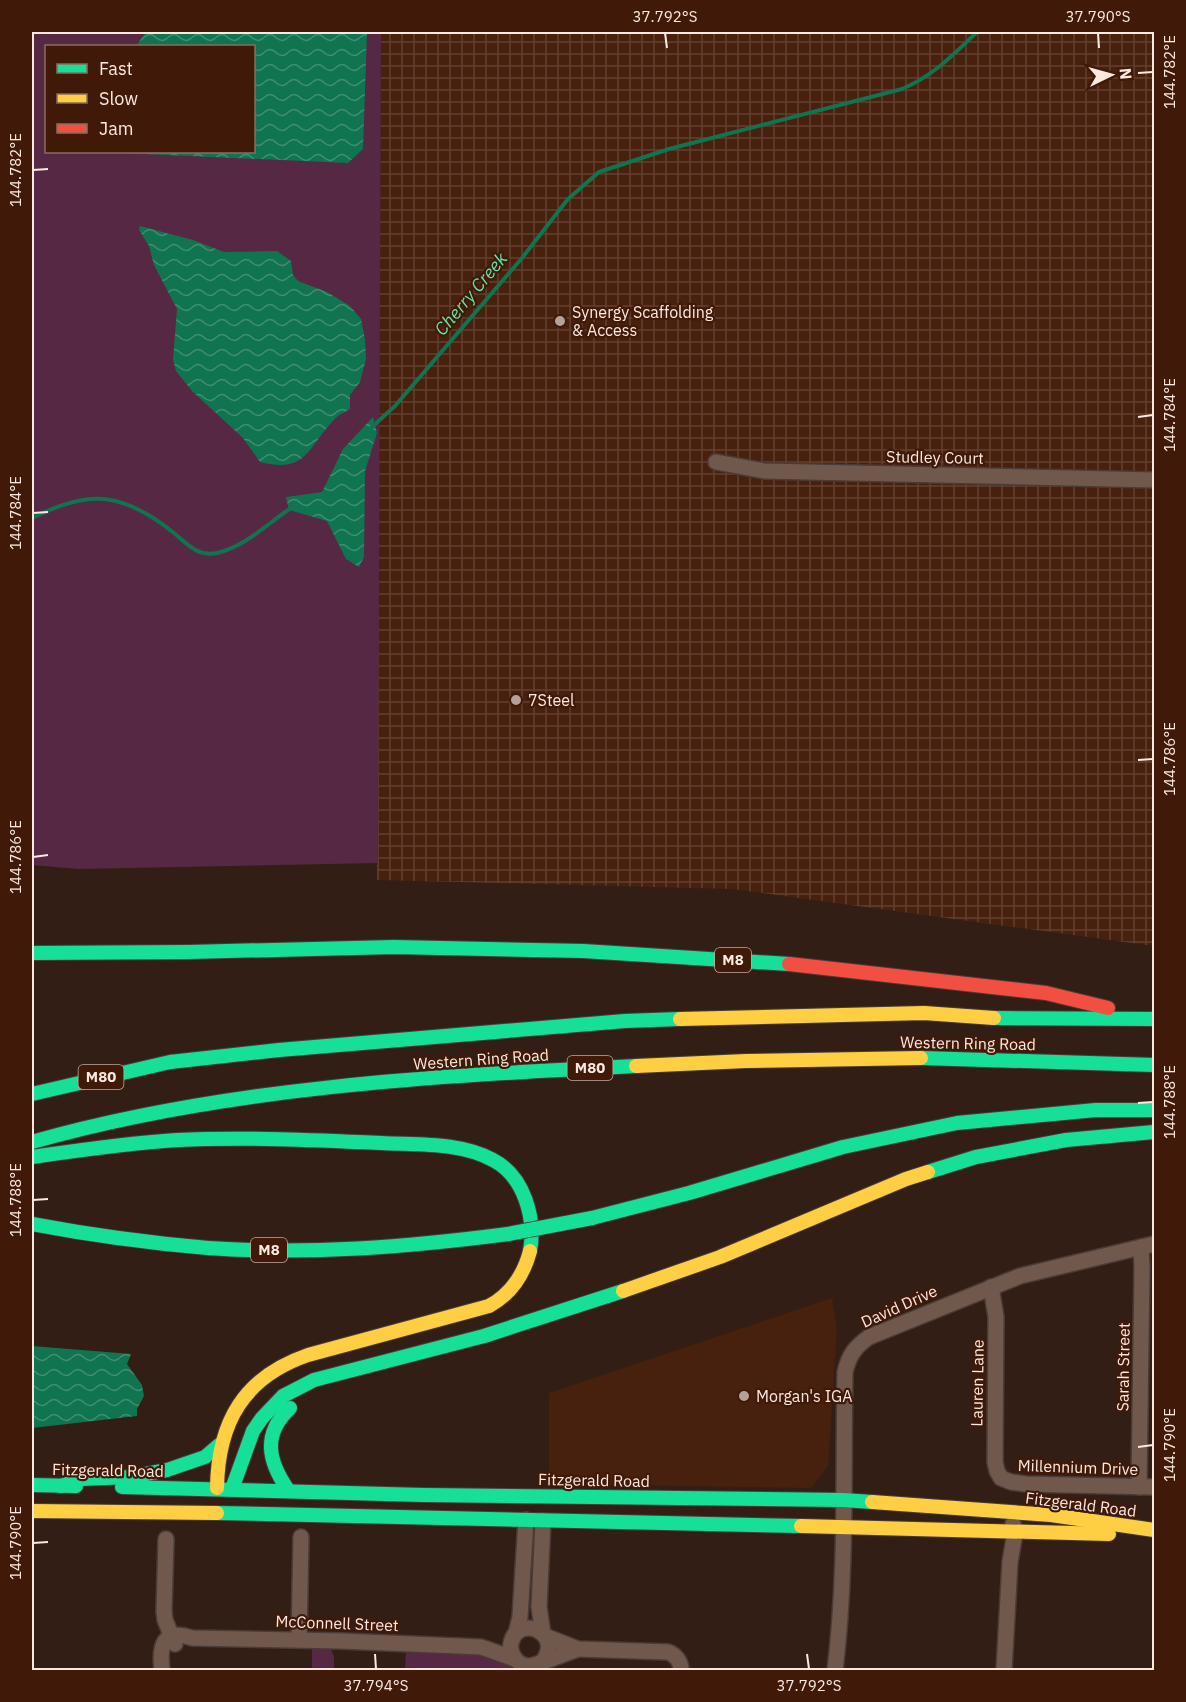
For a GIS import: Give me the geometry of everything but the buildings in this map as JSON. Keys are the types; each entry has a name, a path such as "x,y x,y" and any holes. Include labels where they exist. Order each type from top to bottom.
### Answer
{"main road":[{"name":"M8","path":"32,953 394,947 583,951 772,962 1046,993 1154,1019"},
{"name":"Western Ring Road","path":"32,1094 171,1062 475,1032 625,1021 924,1013 993,1018 1154,1019"},
{"name":"Western Ring Road","path":"32,1142 106,1122 270,1095 561,1070 689,1062 826,1059 1155,1065"},
{"path":"42,1077 94,1068 171,1062"},
{"name":"M8","path":"32,1224 152,1244 286,1251 390,1248 462,1241 592,1218 688,1193 843,1147 957,1123 1096,1110 1155,1110"},
{"path":"220,1513 232,1489 253,1431 272,1406 283,1396 314,1380 495,1332 660,1279 720,1257 886,1186 976,1157 1066,1140 1155,1132"},
{"path":"32,1157 181,1140 280,1139 448,1147 470,1151 489,1158 508,1171 517,1184 529,1208 532,1243 530,1258 517,1282 500,1300 488,1308 304,1357 272,1372 250,1390 242,1400 219,1444 217,1488 220,1513"},
{"path":"288,1490 279,1479 271,1456 272,1433 278,1421 286,1411 309,1395 380,1364"},
{"path":"61,1486 80,1479 130,1477 167,1470 205,1456 219,1444"},
{"name":"Fitzgerald Road","path":"32,1485 423,1495 843,1500 1050,1515 1155,1532"},
{"path":"526,1521 528,1495"},
{"path":"543,1521 544,1496"},
{"name":"Fitzgerald Road","path":"32,1511 220,1513 1015,1533 1155,1532"}],"street":[{"name":"Studley Court","path":"716,462 764,471 1155,480"},
{"name":"David Drive","path":"835,1671 844,1549 846,1372 848,1358 854,1348 869,1337 1020,1276 1148,1245"},
{"name":"Sarah Street","path":"1138,1487 1142,1268 1148,1245"},
{"name":"Lauren Lane","path":"991,1287 996,1317 994,1449 997,1471 1001,1478"},
{"name":"Millennium Drive","path":"1001,1478 1026,1484 1155,1488"},
{"path":"985,1510 1007,1517 1014,1526 1015,1533 1010,1562 1004,1671"},
{"path":"526,1521 520,1617 511,1649 518,1664 529,1666 540,1665 578,1650"},
{"path":"540,1665 549,1649 539,1607 543,1521"},
{"path":"990,1532 998,1539 1010,1562"},
{"path":"299,1640 301,1537"},
{"path":"163,1671 162,1645 173,1640 164,1611 166,1539"},
{"path":"515,1635 527,1628 533,1628 578,1650 640,1652 671,1663 679,1662 681,1671"},
{"name":"McConnell Street","path":"173,1640 192,1638 299,1640 481,1647 515,1635"},
{"name":"McConnell Street","path":"481,1647 518,1664"}],"shaded area":[{"path":"32,32 381,32 378,863 78,869 32,865"},
{"path":"381,32 1154,32 1154,946 732,889 377,880"},
{"path":"832,1298 837,1329 828,1466 811,1488 557,1484 549,1474 549,1393"},
{"path":"312,1649 331,1649 334,1656 334,1670 312,1670"},
{"path":"406,1650 481,1653 507,1662 517,1670 405,1670"}],"water":[{"path":"146,32 367,32 363,149 348,163 124,153 255,153 255,45 137,45"},
{"path":"140,226 193,240 224,252 277,251 291,261 293,275 298,281 327,292 350,306 361,319 366,359 360,382 350,395 350,409 328,426 299,460 276,465 260,462 243,438 193,392 176,371 173,359 177,309 154,265 149,246 139,230"},
{"path":"373,417 377,433 365,471 364,557 359,567 346,559 327,521 289,510 286,497 322,492 343,449"},
{"path":"32,1346 131,1354 127,1364 142,1385 144,1396 137,1409 137,1416 32,1428"}],"waterway":[{"name":"Cherry Creek","path":"372,427 395,406 522,258 568,199 599,172 669,149 902,89 933,71 977,32"},
{"name":"Cherry Creek","path":"32,518 71,502 106,499 138,509 156,519 193,549 210,554 237,546 291,508"}],"traffic: fast":[{"path":"32,953 394,947 583,951 789,964"},
{"path":"994,1018 1154,1019"},
{"path":"32,1094 170,1062 279,1050 625,1021 680,1019"},
{"path":"921,1058 1154,1065"},
{"path":"32,1142 105,1123 255,1096 484,1074 636,1066"},
{"path":"592,1218 689,1193 843,1147 957,1123 1096,1110 1154,1110"},
{"path":"928,1172 976,1157 1066,1140 1154,1132"},
{"path":"32,1157 140,1143 202,1139 304,1140 453,1147 493,1160 513,1176 520,1187 529,1212 530,1251"},
{"path":"508,1234 592,1218"},
{"path":"32,1224 142,1241 208,1248 283,1251 433,1243 508,1234"},
{"path":"232,1489 253,1431 262,1418 283,1396 314,1380 484,1336 623,1291"},
{"path":"288,1490 276,1469 271,1448 275,1428 290,1408"},
{"path":"61,1486 80,1479 130,1477 167,1470 205,1457 219,1445"},
{"path":"32,1485 76,1486"},
{"path":"122,1487 423,1495 872,1502"},
{"path":"217,1513 801,1526"}],"traffic: slow":[{"path":"680,1019 924,1013 994,1018"},
{"path":"636,1066 746,1061 921,1058"},
{"path":"623,1291 720,1257 906,1179 928,1172"},
{"path":"217,1488 223,1442 229,1423 251,1389 267,1376 286,1364 308,1355 489,1306 504,1296 516,1283 530,1251"},
{"path":"872,1502 1051,1515 1154,1530"},
{"path":"32,1511 217,1513"},
{"path":"801,1526 1109,1534"}],"traffic: jam":[{"path":"789,964 1046,993 1108,1008"}],"place":[{"name":"Synergy Scaffolding & Access","path":"560,321"},
{"name":"7Steel","path":"516,700"},
{"name":"Morgan's IGA","path":"744,1396"}]}
